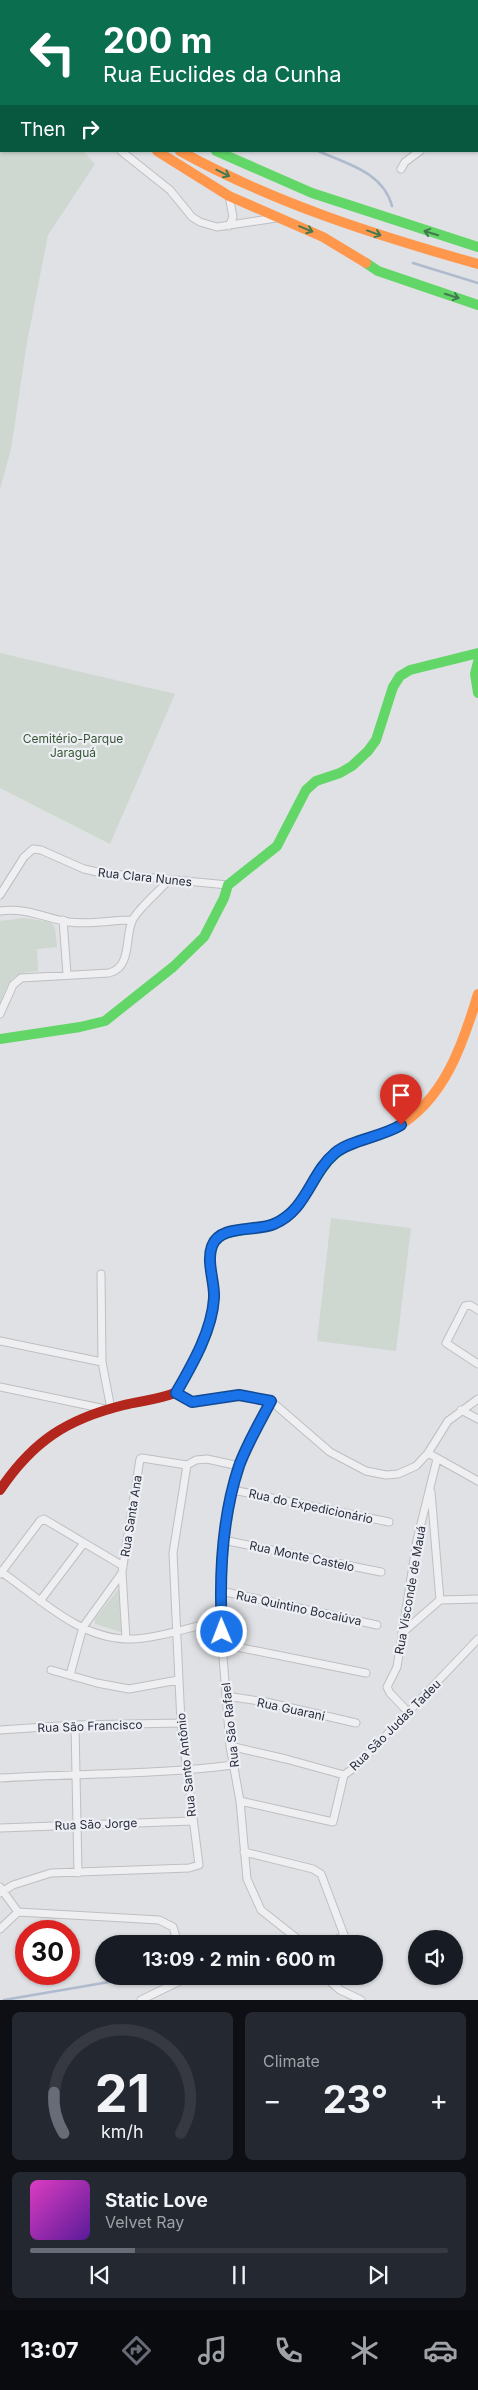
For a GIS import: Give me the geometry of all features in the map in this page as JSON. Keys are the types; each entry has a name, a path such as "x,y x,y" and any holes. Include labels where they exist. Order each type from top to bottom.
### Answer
{"main road":[{"path":"159,152 229,196 323,237 378,271 478,304"},
{"path":"182,152 246,185 303,207 393,239 478,264"},
{"path":"218,152 256,172 348,207 478,247"},
{"path":"0,1039 92,1024 112,1015 198,945 212,925 228,885 277,846 286,832 302,796 310,785 352,766 368,751 376,740 393,687 400,676 410,670 478,653"},
{"path":"478,662 475,674 478,693"},
{"path":"0,1490 23,1457 53,1432 110,1409 176,1393 199,1349 210,1320 214,1298 210,1253 216,1239 231,1232 262,1229 276,1224 298,1206 335,1153 392,1130 408,1119 431,1097 452,1069 465,1038 478,994"}],"street":[{"path":"122,152 170,190 192,217 217,227 276,218"},
{"path":"401,169 405,162 419,152"},
{"path":"229,196 233,208 233,217 229,226"},
{"name":"Rua Clara Nunes","path":"0,895 24,857 34,849 41,850 94,872 168,881 228,885"},
{"path":"0,1014 17,980 28,976 109,972 118,969 127,946 132,920 168,881"},
{"path":"0,911 24,910 63,920 85,923 132,920"},
{"path":"63,920 67,974"},
{"path":"0,1387 110,1409 102,1362 101,1274"},
{"path":"478,1310 466,1305 446,1344 478,1364"},
{"path":"0,1340 102,1362"},
{"path":"176,1393 192,1402 239,1395 271,1401 316,1442 366,1471 386,1475 398,1474 416,1466 428,1453 448,1421 478,1399"},
{"name":"Rua São Rafael","path":"271,1401 239,1466 233,1490 221,1558 221,1620 230,1746 240,1801 247,1879 258,1906 266,1915 292,1935"},
{"path":"461,1410 478,1419"},
{"path":"428,1453 478,1481"},
{"name":"Rua Santa Ana","path":"126,1639 122,1569 140,1459 186,1465"},
{"path":"186,1465 196,1460 207,1459 239,1466"},
{"name":"Rua Visconde de Mauá","path":"408,1712 387,1689 397,1667 417,1540 431,1490 437,1459"},
{"name":"Rua Santo Antônio","path":"1,1890 51,1873 196,1867 199,1863 180,1723 173,1547 186,1465"},
{"name":"Rua do Expedicionário","path":"233,1490 389,1522"},
{"path":"431,1490 440,1600"},
{"path":"122,1569 49,1521 42,1520 1,1573 40,1601 83,1627 126,1639 139,1639 221,1620"},
{"name":"Rua Monte Castelo","path":"223,1540 381,1572"},
{"path":"40,1601 84,1543"},
{"name":"Rua Santa Ana","path":"70,1675 83,1627 122,1569"},
{"name":"Rua Quintino Bocaiúva","path":"221,1591 377,1624"},
{"path":"402,1634 440,1600 478,1599"},
{"name":"Rua São Judas Tadeu","path":"240,1801 332,1822 344,1775 358,1766 478,1638"},
{"path":"222,1644 366,1673"},
{"path":"51,1670 129,1689 178,1680"},
{"name":"Rua Guarani","path":"226,1696 266,1702 356,1722"},
{"name":"Rua São Francisco","path":"0,1730 75,1725 180,1723"},
{"path":"75,1725 78,1873"},
{"path":"230,1746 344,1775"},
{"path":"0,1778 77,1773 186,1771 233,1765"},
{"name":"Rua São Jorge","path":"0,1828 78,1824 192,1822"},
{"path":"244,1852 317,1870 322,1876 344,1935"},
{"path":"1,1890 18,1912"},
{"path":"0,1929 18,1912 159,1920 173,1927 175,1935"},
{"path":"141,2000 172,1985"},
{"path":"334,1985 340,1990 361,2000"}],"green space":[{"path":"0,152 84,152 95,164 48,235 27,342 11,449 0,489"},
{"name":"Cemitério-Parque Jaraguá","path":"0,653 175,694 110,844 0,788"},
{"path":"24,918 51,922 55,928 57,947 37,949 38,971 22,973 12,979 0,1003 0,921"},
{"path":"331,1218 411,1228 396,1351 317,1341"},
{"path":"120,1587 122,1632 95,1624 95,1619"}],"waterway":[{"path":"320,152 352,165 372,177 381,185 392,206"},
{"path":"413,263 478,283"},
{"path":"4,2000 95,1984"}],"traffic: fast":[{"path":"218,152 312,193 478,247"},
{"path":"366,263 378,271 478,305"},
{"path":"0,1039 80,1027 105,1021 173,967 204,937 224,898 228,885 277,846 306,790 316,781 340,773 352,766 368,751 376,740 393,687 400,676 410,670 478,653"},
{"path":"478,662 475,674 478,693"},
{"path":"177,1392 201,1348 213,1312 214,1292 211,1254 215,1239 233,1232 262,1227 280,1221 297,1206 332,1157 342,1149 355,1143"}],"traffic: slow":[{"path":"159,152 229,196 323,237 366,263"},
{"path":"182,152 252,187 288,202 363,229 478,264"},
{"path":"355,1143 395,1128 412,1117 427,1103 439,1087 458,1051 478,994"}],"traffic: jam":[{"path":"0,1490 25,1458 53,1434 68,1425 104,1411 177,1392"}],"route":[{"path":"222,1632 221,1558 233,1490 239,1466 271,1401 239,1395 192,1402 176,1393 199,1349 213,1309 214,1283 210,1253 212,1245 216,1239 225,1233 262,1229 276,1224 298,1206 312,1187 324,1165 335,1153 401,1125"}]}
